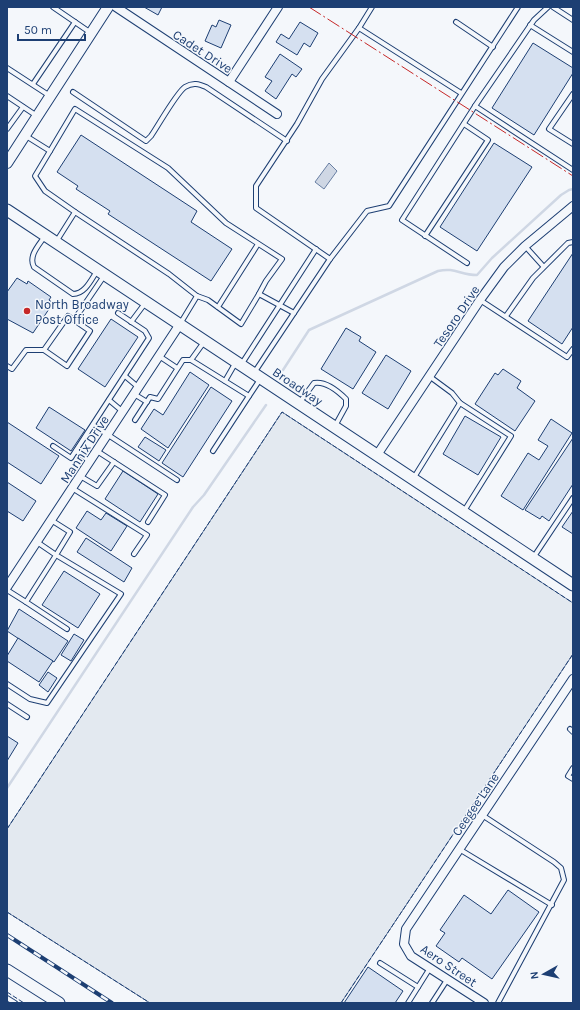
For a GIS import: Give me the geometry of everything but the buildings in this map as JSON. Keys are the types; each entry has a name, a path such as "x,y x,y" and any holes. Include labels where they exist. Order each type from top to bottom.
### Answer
{"main road":[{"name":"Broadway","path":"8,213 56,242 573,585"},
{"path":"7,970 59,1003"}],"street":[{"path":"7,163 108,7"},
{"name":"Cadet Drive","path":"116,7 277,114"},
{"path":"229,82 278,7"},
{"name":"Tesoro Drive","path":"377,455 480,300 504,267 525,246 573,206"},
{"name":"Mannix Drive","path":"7,587 180,324"},
{"name":"Ceegee Lane","path":"404,944 406,929 573,679"},
{"name":"Aero Street","path":"404,944 412,956 484,1003"}],"lane":[{"path":"53,7 92,33"},
{"path":"330,259 256,208 256,186 286,140 322,79 359,28 372,7"},
{"path":"213,451 249,396 257,376 294,313 330,259 367,211 389,206 518,7"},
{"path":"467,264 402,220 475,106 530,25 548,7"},
{"path":"553,7 573,20"},
{"path":"33,84 76,22"},
{"path":"456,22 493,47"},
{"path":"530,25 573,52"},
{"path":"359,28 461,93"},
{"path":"7,68 50,96"},
{"path":"73,92 146,141 151,136 182,89 192,84 199,84 286,140"},
{"path":"573,94 549,129 573,144"},
{"path":"7,96 38,116"},
{"path":"475,106 573,170"},
{"path":"7,129 23,107"},
{"path":"75,109 168,168 226,223 282,260 266,281 241,324 208,300 197,296 169,274 75,212 45,192 35,176 75,109"},
{"path":"425,236 488,140 464,124"},
{"path":"25,135 50,151"},
{"path":"56,242 75,212"},
{"path":"45,235 32,256 31,261 34,267 73,294 78,294 83,291 101,272"},
{"path":"506,316 522,291 543,266 568,243 573,242"},
{"path":"218,307 258,244"},
{"path":"525,246 543,266"},
{"path":"225,380 239,363 280,305 316,249"},
{"path":"74,320 101,272"},
{"path":"259,294 294,313"},
{"path":"180,324 197,296"},
{"path":"480,300 568,357 573,349"},
{"path":"131,322 146,302"},
{"path":"53,446 71,458 149,338 145,331 118,313"},
{"path":"7,366 12,369 26,350 44,350 67,366 90,332 68,316 44,350"},
{"path":"191,360 204,341"},
{"path":"159,356 177,368"},
{"path":"135,420 150,396 158,399 183,360 191,360 249,396"},
{"path":"125,376 147,402"},
{"path":"429,376 452,393 460,403 511,436 463,512"},
{"path":"299,404 314,383 320,382 340,393 346,399 346,406 334,427"},
{"path":"109,400 123,411"},
{"path":"413,479 460,403"},
{"path":"93,425 107,436 177,480"},
{"path":"97,451 165,495 148,522"},
{"path":"76,452 90,462"},
{"path":"80,476 97,486 114,462"},
{"path":"72,488 147,535 134,554"},
{"path":"533,558 573,498"},
{"path":"26,602 70,532 51,520"},
{"path":"7,684 30,699 47,703 121,594 37,542"},
{"path":"7,590 67,630"},
{"path":"7,704 28,717"},
{"path":"573,768 568,776 573,779"},
{"path":"482,815 554,862 561,868 564,880 552,905 498,1003"},
{"path":"459,849 552,905"},
{"path":"380,963 418,987"},
{"path":"408,1003 430,968"},
{"path":"439,1003 433,1001 448,980"},
{"path":"7,998 15,1003"}],"shaded area":[{"path":"329,163 337,171 324,189 315,182"},
{"path":"282,412 573,603 573,654 341,1003 150,1003 7,912 7,829"}],"waterway":[{"path":"283,370 309,330 438,271 449,270 477,275 492,258 561,195 573,189"},
{"path":"7,788 193,507 204,495 266,405"}],"railway":[{"path":"7,935 112,1003"}],"fence":[{"path":"7,829 282,412 573,603"},
{"path":"341,1003 573,654"},
{"path":"7,912 150,1003"},
{"path":"7,992 24,1003"}],"power":[{"path":"309,7 573,176"}],"place":[{"name":"North Broadway Post Office","path":"27,311"}]}
